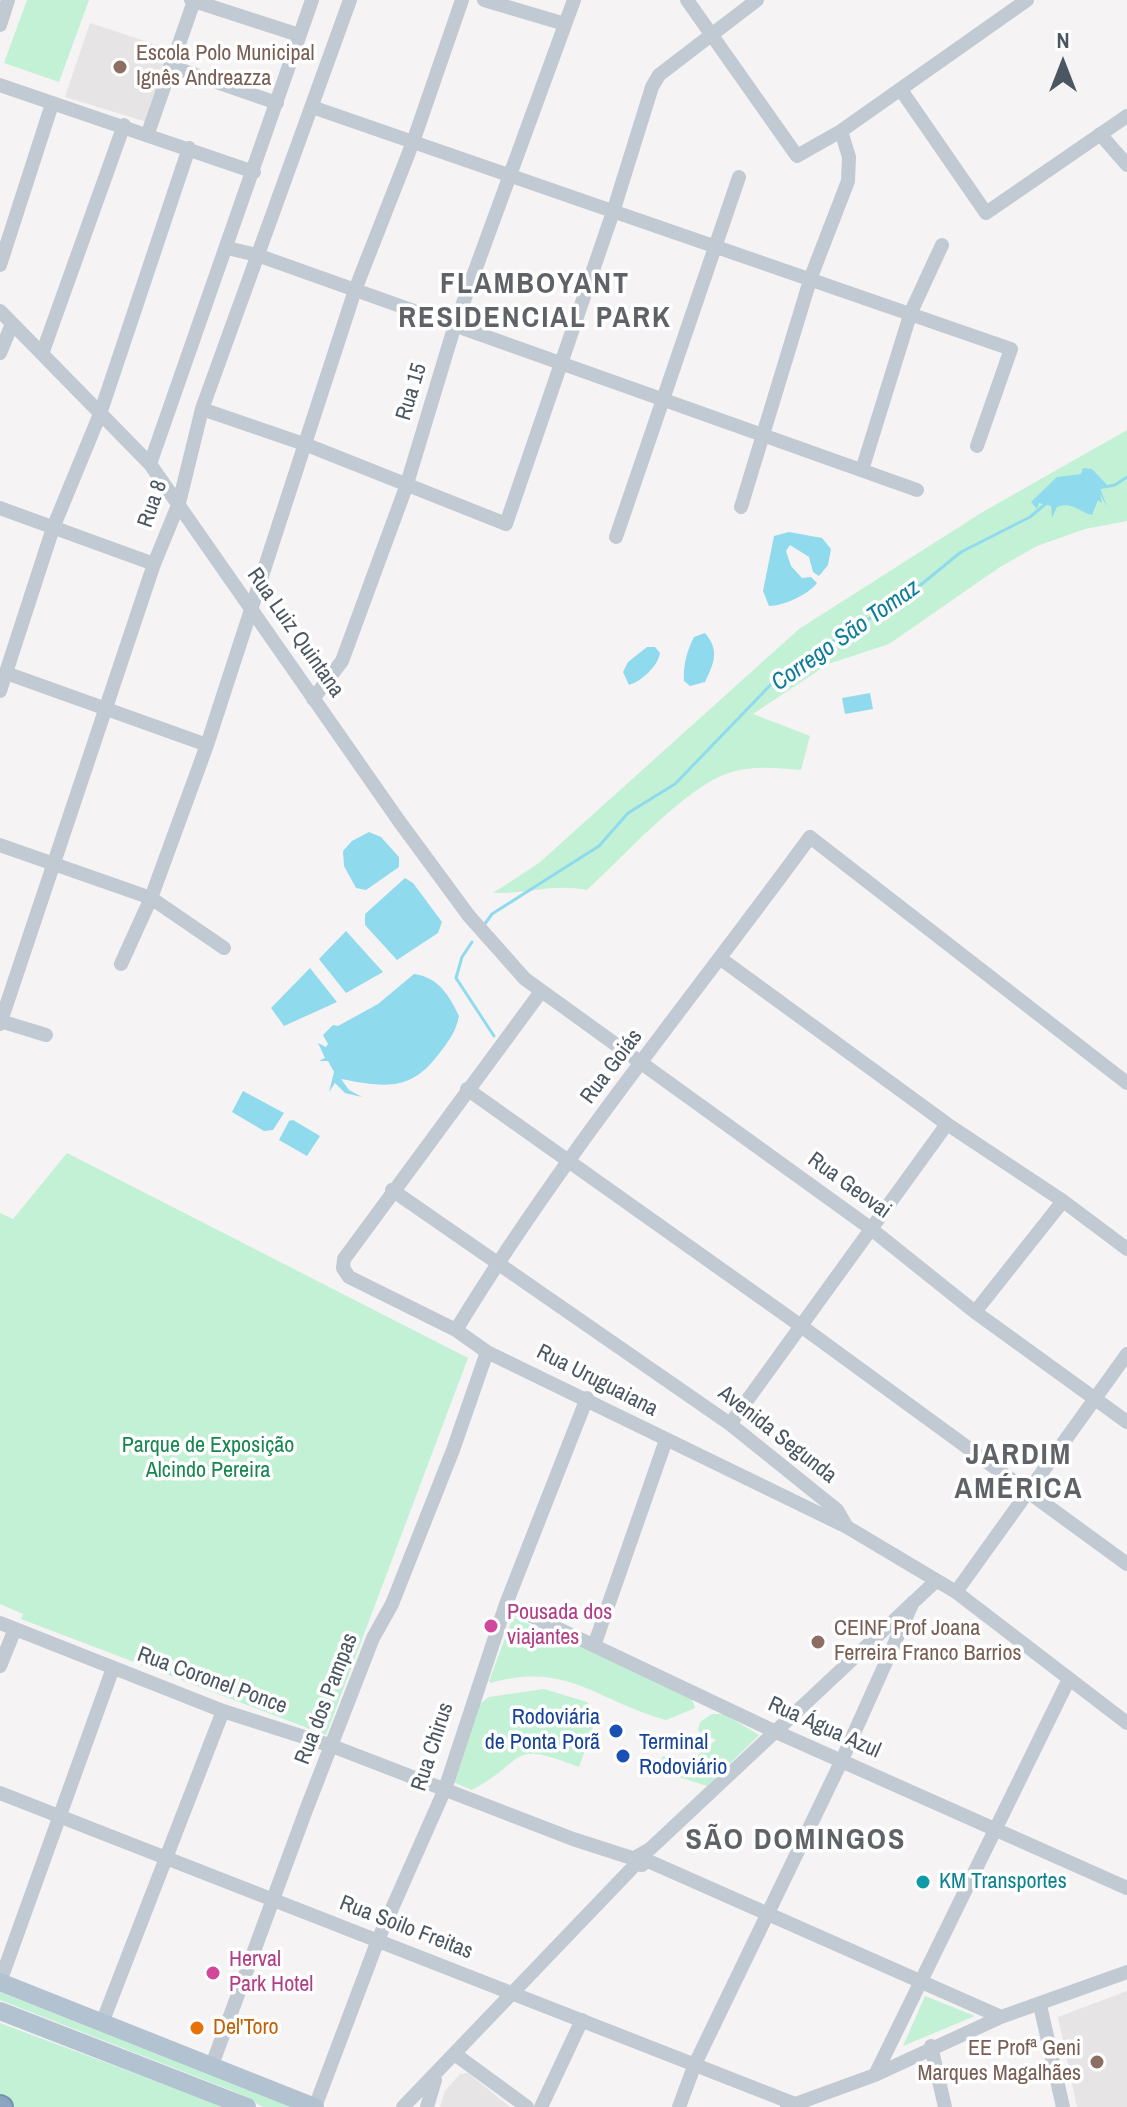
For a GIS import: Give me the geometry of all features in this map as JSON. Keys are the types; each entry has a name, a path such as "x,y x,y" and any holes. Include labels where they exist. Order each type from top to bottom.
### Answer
{"main road":[{"path":"0,1982 315,2107"},
{"path":"0,2011 247,2107"}],"street":[{"path":"0,25 8,0"},
{"path":"150,464 312,0"},
{"name":"Rua 8","path":"0,1022 154,564 179,503 202,409 350,0"},
{"path":"121,964 151,898 207,745 355,290 413,142 462,0"},
{"path":"484,0 565,24"},
{"name":"Rua 15","path":"313,699 342,661 406,487 454,328 513,174 574,0"},
{"path":"687,0 797,156 841,131 1027,0"},
{"path":"202,409 307,445 406,487 506,524 614,209 652,87 659,75 757,0"},
{"path":"148,133 192,1 299,35"},
{"path":"170,66 277,103"},
{"path":"0,85 148,133 254,172"},
{"path":"901,90 986,213 1127,116"},
{"path":"0,265 52,104"},
{"path":"312,107 811,277 1011,349 977,446"},
{"path":"42,354 124,125"},
{"path":"741,507 811,277 848,181 849,157 841,131"},
{"path":"1100,134 1127,165"},
{"path":"0,691 53,528 100,414 189,148"},
{"path":"616,537 713,245 739,177"},
{"path":"862,470 911,312 942,245"},
{"path":"227,248 257,255 454,328 917,490"},
{"name":"Rua Luiz Quintana","path":"0,311 150,464 469,916 540,993"},
{"path":"0,353 12,324"},
{"path":"0,508 154,564"},
{"path":"6,673 207,745"},
{"name":"Rua Goiás","path":"456,1330 496,1264 570,1160 810,837 1127,1083"},
{"path":"0,845 151,898 224,948"},
{"path":"721,959 947,1124 1063,1201 1127,1249"},
{"path":"392,1190 540,993"},
{"name":"Rua Geovai","path":"540,993 643,1063 870,1228 975,1312 1127,1422"},
{"path":"0,1022 46,1035"},
{"path":"467,1089 801,1326 1027,1494 1127,1564"},
{"path":"730,1424 947,1124"},
{"name":"Rua Uruguaiana","path":"392,1190 344,1259 343,1268 349,1277 456,1330 487,1352 847,1527"},
{"name":"Avenida Segunda","path":"392,1190 730,1424 837,1510 847,1527 956,1592 1068,1681 1127,1723"},
{"path":"975,1312 1063,1201"},
{"name":"Rua dos Pampas","path":"212,2065 373,1638 392,1604 453,1450 487,1352"},
{"path":"956,1592 1127,1354"},
{"name":"Rua Chirus","path":"315,2107 378,1940 445,1789 506,1604 587,1398"},
{"path":"595,1643 666,1440"},
{"path":"403,2107 640,1860 936,1581"},
{"path":"679,2107 695,2064 842,1760 913,1602"},
{"name":"Rua Água Azul","path":"506,1604 595,1643 774,1731 1127,1888"},
{"name":"Rua Coronel Ponce","path":"0,1623 223,1711 332,1746 640,1860 1001,2017"},
{"path":"0,1666 15,1629"},
{"path":"0,1982 62,1817 113,1668"},
{"path":"875,2075 1068,1681"},
{"path":"102,2023 223,1711"},
{"name":"Rua Soilo Freitas","path":"0,1793 695,2064 791,2106"},
{"path":"791,2106 827,2100 931,2046 1001,2017 1127,1972"},
{"path":"1040,2005 1063,2107"},
{"path":"541,2107 582,2020"},
{"path":"931,2046 945,2107"},
{"path":"456,2055 527,2107"},
{"path":"427,2107 436,2076"}],"shaded area":[{"name":"Escola Polo Municipal Ignês Andreazza","path":"90,23 172,50 147,122 65,97"},
{"name":"EE Profª Geni Marques Magalhães","path":"1127,1991 1127,2107 1077,2107 1058,2017"},
{"path":"468,2073 510,2107 440,2107 445,2091 460,2074"}],"green space":[{"path":"27,0 89,0 59,82 4,63"},
{"path":"1127,430 1127,521 1085,529 1037,546 1000,567 889,644 828,664 753,714 810,736 801,770 745,769 709,782 673,809 587,890 563,888 493,893 539,863 799,629 981,513"},
{"name":"Parque de Exposição Alcindo Pereira","path":"67,1153 468,1358 326,1735 21,1619 23,1614 0,1604 0,1213 13,1219"},
{"path":"513,1617 691,1696 695,1708 666,1720 562,1680 518,1677 491,1683 489,1681"},
{"path":"544,1689 587,1702 597,1716 579,1767 540,1754 529,1754 520,1756 472,1790 451,1781 477,1706 489,1697"},
{"path":"712,1714 724,1714 759,1735 707,1786 657,1770 663,1756 687,1764 716,1740 698,1731 700,1722"},
{"path":"0,1992 294,2107 263,2107 238,2093 0,2000"},
{"path":"925,1996 975,2016 903,2046"},
{"path":"0,2023 225,2107 14,2107 0,2101"}],"water":[{"path":"1083,468 1092,469 1108,486 1100,488 1107,507 1100,494 1102,503 1098,500 1092,515 1062,505 1057,507 1052,518 1051,506 1039,503 1037,509 1031,502 1057,477 1081,474"},
{"path":"789,532 822,538 831,549 828,565 819,576 813,572 809,557 790,545 786,551 791,566 802,578 811,577 817,583 795,599 769,606 763,591 774,536"},
{"path":"705,633 713,646 713,663 705,682 690,686 684,681 687,653 694,637"},
{"path":"647,647 655,647 660,653 659,658 649,672 629,685 623,672 628,662"},
{"path":"870,693 873,709 845,714 842,698"},
{"path":"369,832 381,837 399,857 399,867 366,890 356,888 344,866 343,851 352,841"},
{"path":"405,878 413,883 442,922 438,933 397,960 365,925 365,914"},
{"path":"346,931 383,972 346,993 319,959"},
{"path":"310,968 337,1002 284,1026 271,1008"},
{"path":"414,974 430,979 442,988 459,1016 445,1046 428,1067 406,1081 383,1085 341,1079 349,1090 362,1097 345,1093 335,1083 329,1092 334,1072 328,1061 319,1061 325,1058 318,1043 326,1047 328,1044 323,1035 333,1025 338,1026 378,1004"},
{"path":"243,1091 284,1113 273,1130 264,1131 232,1112"},
{"path":"293,1120 320,1136 307,1156 279,1140 289,1121"}],"waterway":[{"name":"Corrego São Tomaz","path":"1098,488 1115,485 1127,477"},
{"name":"Corrego São Tomaz","path":"484,925 492,914 599,846 628,813 675,784 782,673 912,592 961,552 1030,517 1049,501"},
{"name":"Corrego São Tomaz","path":"472,942 462,957 456,978 494,1036"}],"place":[{"name":"Escola Polo Municipal Ignês Andreazza","path":"120,67"},
{"name":"Pousada dos viajantes","path":"491,1626"},
{"name":"CEINF Prof Joana Ferreira Franco Barrios","path":"818,1642"},
{"name":"Rodoviária de Ponta Porã","path":"616,1731"},
{"name":"Terminal Rodoviário","path":"623,1756"},
{"name":"KM Transportes","path":"923,1882"},
{"name":"Herval Park Hotel","path":"213,1973"},
{"name":"Del'Toro","path":"197,2028"},
{"name":"EE Profª Geni Marques Magalhães","path":"1097,2062"}],"district":[{"name":"FLAMBOYANT RESIDENCIAL PARK","path":"535,302"},
{"name":"JARDIM AMÉRICA","path":"1019,1473"},
{"name":"SÃO DOMINGOS","path":"796,1841"}]}
